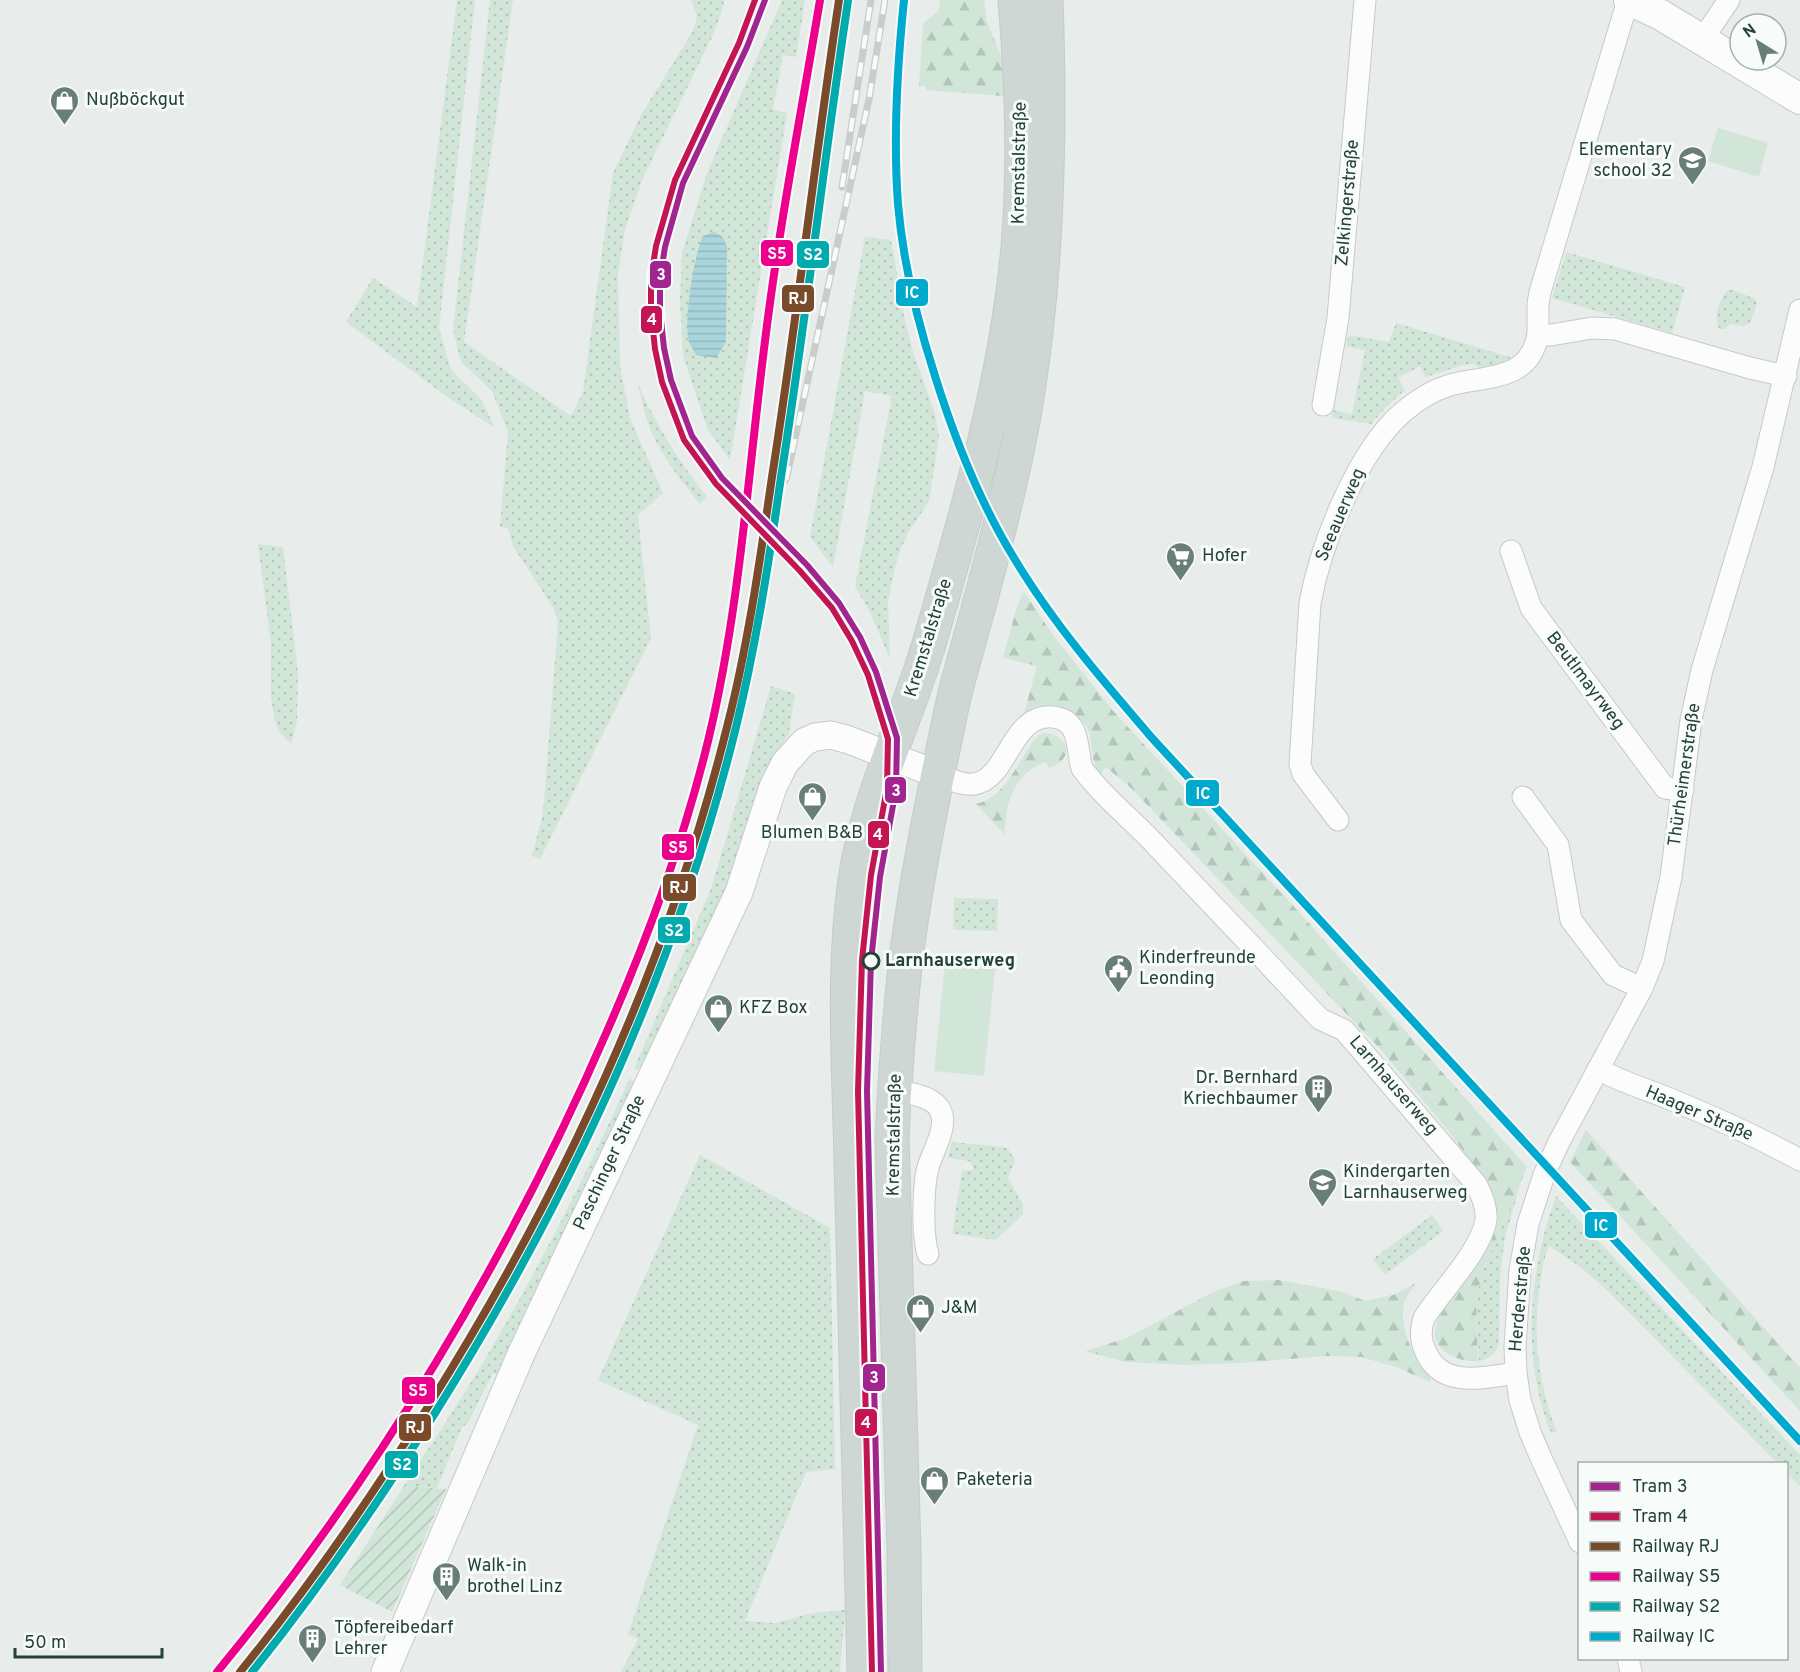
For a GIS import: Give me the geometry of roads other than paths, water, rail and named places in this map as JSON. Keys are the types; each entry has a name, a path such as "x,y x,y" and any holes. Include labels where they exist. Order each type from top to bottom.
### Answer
{"main road":[{"name":"Kremstalstraße","path":"864,1672 851,1184 849,936 855,878 862,846 930,642 989,429 1010,313 1018,248 1021,185 1022,110 1015,0"},
{"name":"Kremstalstraße","path":"905,1672 904,1549 892,1138 894,1091 912,918 939,775 954,700 1000,523 1025,410 1036,330 1044,243 1048,82 1046,0"},
{"path":"1629,0 1646,7 1800,99"}],"street":[{"name":"Zelkingerstraße","path":"1323,405 1338,318 1365,0"},
{"name":"Seeauerweg","path":"1338,820 1304,774 1299,753 1310,603 1314,581 1329,534 1365,459 1392,422 1421,399 1439,389 1490,378 1517,369 1532,351 1538,335 1540,292 1629,0"},
{"path":"1702,40 1729,0"},
{"name":"Thürheimerstraße","path":"1528,1224 1544,1175 1573,1115 1642,988 1653,961 1671,877 1691,720 1702,670 1753,505 1786,376 1800,310"},
{"path":"1538,335 1592,328 1615,329 1750,368 1786,376"},
{"name":"Beutlmayrweg","path":"1511,551 1531,608 1665,788 1683,790"},
{"name":"Larnhauserweg","path":"891,756 962,784 972,785 988,778 1020,733 1031,722 1052,717 1062,719 1069,725 1077,739 1082,768 1093,782 1134,822 1320,1019 1344,1030 1476,1184 1485,1208 1486,1220 1482,1234 1424,1318 1420,1329 1421,1342 1434,1365 1441,1372 1454,1377 1469,1379 1516,1373"},
{"name":"Paschinger Straße","path":"385,1672 517,1363 739,892 773,788 785,763 804,742 816,737 831,735 891,756"},
{"path":"1523,796 1558,844 1571,920 1613,975 1642,988"},
{"name":"Haager Straße","path":"1598,1069 1618,1080 1726,1123 1800,1160"},
{"path":"894,1091 916,1094 929,1099 936,1104 942,1120 942,1131 929,1165 924,1190 928,1254"},
{"name":"Herderstraße","path":"1528,1224 1520,1270 1516,1317 1516,1373 1520,1400 1530,1432 1578,1538"}],"water":[{"path":"714,232 723,237 727,247 726,342 716,358 696,355 689,342 687,320 696,258 703,236"}],"railway":[{"path":"842,187 871,0"},
{"path":"786,480 869,99 885,0"}],"tram line":[{"name":"4","path":"755,0 739,43 675,180 656,246 651,278 651,312 662,382 684,440 716,484 800,571 832,608 852,641 868,675 888,739 887,788 871,875 862,960 858,1091 872,1672"},
{"name":"3","path":"765,0 747,47 683,183 665,247 660,279 660,311 664,348 671,380 692,436 722,478 807,565 839,603 860,637 876,672 897,738 896,789 880,877 871,961 867,1091 881,1672"}],"rail line":[{"name":"S5","path":"217,1672 331,1523 435,1364 483,1282 570,1114 652,922 689,812 720,688 736,589 771,298 820,0"},
{"name":"RJ","path":"240,1672 315,1575 385,1474 429,1405 523,1244 605,1078 674,905 727,727 747,634 781,417 839,0"},
{"name":"IC","path":"904,0 898,76 896,153 900,226 907,270 922,334 951,423 979,492 1014,558 1045,606 1152,738 1800,1441"},
{"name":"S2","path":"252,1672 324,1578 392,1480 484,1333 530,1251 613,1082 682,907 711,818 736,727 756,634 790,418 848,1"}],"place":[{"name":"Nußböckgut","path":"65,126"},
{"name":"Elementary school 32","path":"1693,186"},
{"name":"Hofer","path":"1181,582"},
{"name":"Blumen B&B","path":"812,822"},
{"name":"Larnhauserweg","path":"871,961"},
{"name":"Kinderfreunde Leonding","path":"1118,994"},
{"name":"KFZ Box","path":"718,1034"},
{"name":"Dr. Bernhard Kriechbaumer","path":"1319,1114"},
{"name":"Kindergarten Larnhauserweg","path":"1322,1208"},
{"name":"J&M","path":"920,1334"},
{"name":"Paketeria","path":"935,1506"},
{"name":"Walk-in brothel Linz","path":"446,1602"},
{"name":"Töpfereibedarf Lehrer","path":"313,1664"}]}
